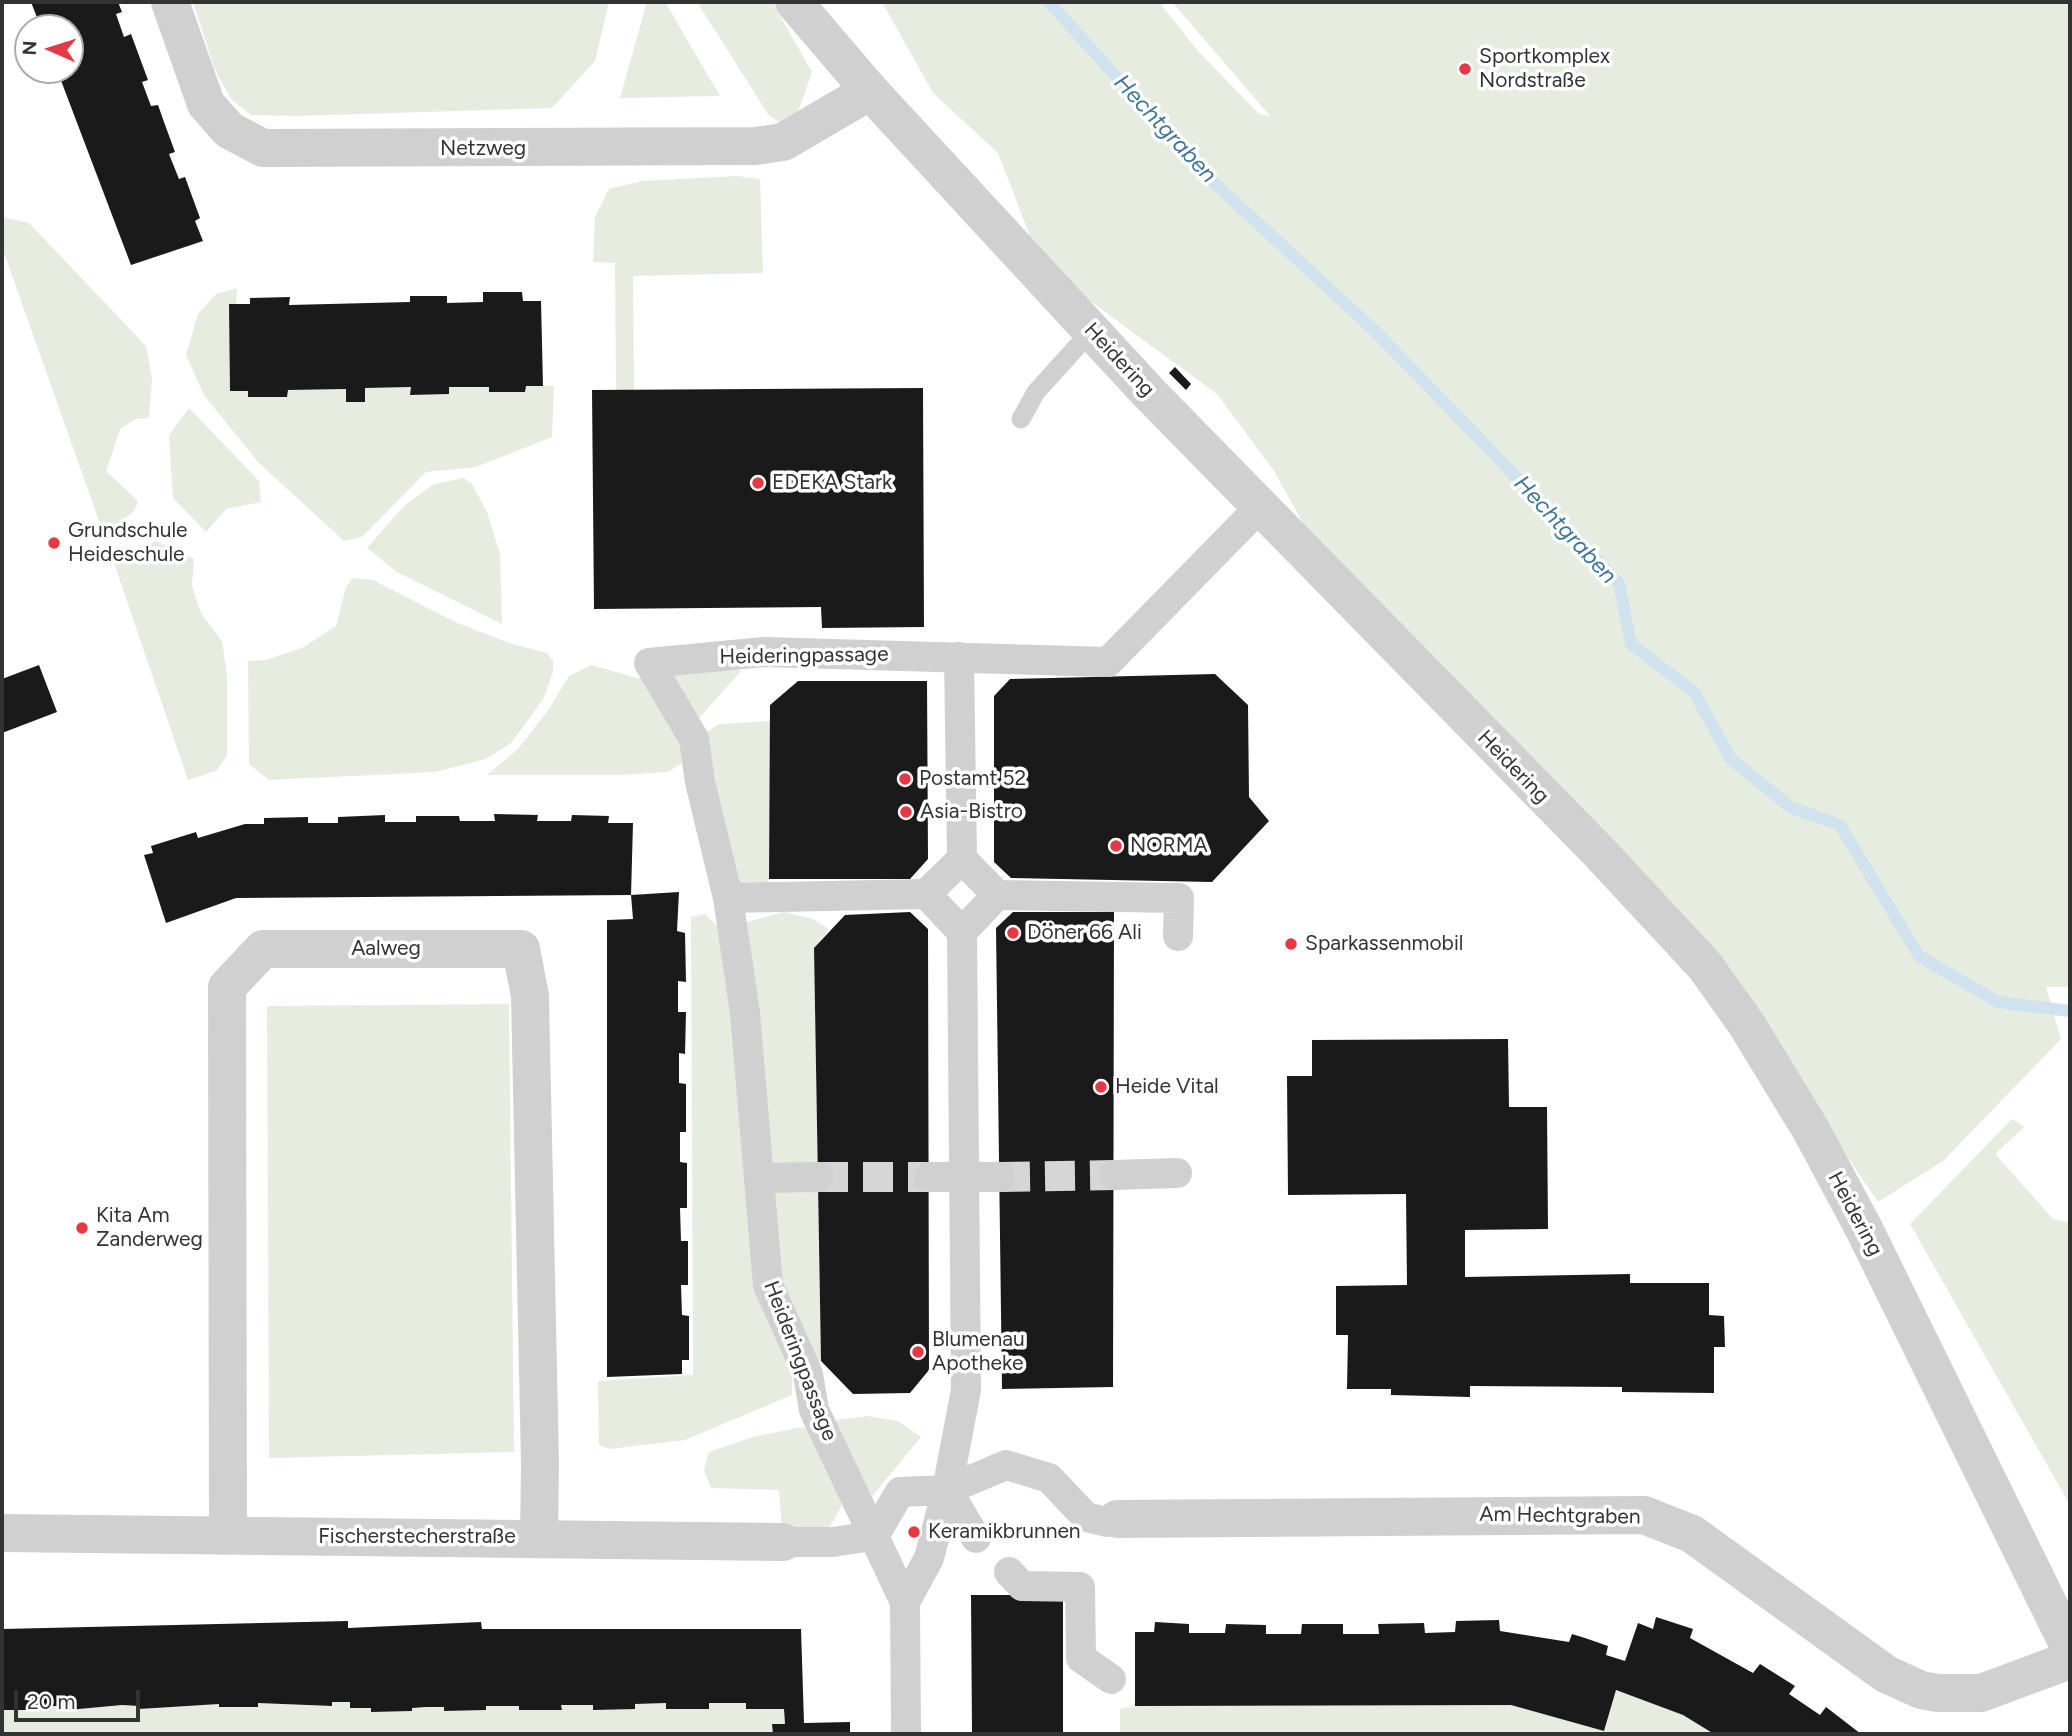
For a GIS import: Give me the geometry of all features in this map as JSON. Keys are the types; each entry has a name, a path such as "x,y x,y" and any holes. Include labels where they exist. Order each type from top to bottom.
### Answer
{"street":[{"name":"Netzweg","path":"170,2 206,104 229,130 263,148 755,146 783,142 870,92"},
{"name":"Heidering","path":"794,2 870,92 1260,507 1600,853 1705,966 1787,1090 1864,1229 2070,1648"},
{"name":"Heideringpassage","path":"906,1734 905,1602 814,1410 807,1374 768,1285 746,1013 728,898 700,782 694,739 649,663 764,652 1108,662 1260,507"},
{"path":"959,657 962,859 997,895 1178,898 1178,936"},
{"path":"728,898 926,894 962,859"},
{"path":"926,894 962,932 997,895"},
{"name":"Heideringpassage","path":"905,1602 929,1558 947,1490 966,1390 962,932"},
{"name":"Aalweg","path":"228,1536 227,987 263,949 521,948 530,996 541,1464 539,1538"},
{"path":"1114,1175 1177,1173"},
{"path":"758,1178 818,1177"},
{"path":"929,1177 1000,1177"},
{"path":"874,1536 900,1492 947,1490 1006,1465 1049,1478 1086,1517 1107,1522 1117,1520"},
{"path":"947,1490 976,1538"},
{"name":"Am Hechtgraben","path":"1117,1520 1644,1515 1692,1534 1886,1674 1921,1690 1938,1693 1981,1693 2070,1660"},
{"name":"Fischerstecherstraße","path":"2,1533 783,1542 832,1542 874,1536"},
{"path":"1016,1584 1080,1587 1081,1658 1111,1679"}],"lane":[{"path":"1021,419 1036,392 1093,330"}],"shaded area":[{"path":"193,2 609,2 595,61 552,108 297,116 251,115 231,99 215,70"},
{"path":"647,2 665,2 720,96 620,98"},
{"path":"697,2 772,2 812,72 798,112 779,122 768,114"},
{"path":"882,2 1159,2 1198,51 1259,114 1270,116 1172,2 2070,2 2070,987 2046,987 2061,1039 1943,1161 1878,1202 1707,950 1309,534 1274,471 1217,394 1082,295 1033,244 998,153 933,93"},
{"path":"737,176 760,179 763,273 633,276 634,390 616,390 615,263 593,262 595,217 609,189 642,181"},
{"path":"2,217 29,223 146,346 152,378 149,418 135,419 120,429 106,471 138,501 134,511 104,535 2,247"},
{"path":"237,288 236,304 229,304 249,397 287,397 288,390 346,389 347,402 365,402 365,388 411,387 411,395 449,394 449,387 489,387 490,392 525,392 526,386 554,386 552,437 476,467 426,472 362,537 344,541 258,462 204,395 186,355 198,314 216,294"},
{"path":"189,408 259,481 261,502 226,509 206,532 173,498 169,435"},
{"path":"464,478 472,484 487,512 500,554 502,624 397,572 367,548 404,506 434,484"},
{"path":"156,541 194,559 192,586 201,613 222,641 227,675 227,756 216,771 188,780 114,563"},
{"path":"353,578 373,580 455,622 512,644 547,653 553,661 553,671 544,698 511,743 486,759 435,772 269,780 249,764 248,661 266,660 304,647 336,626 346,587"},
{"path":"720,663 741,671 699,718 668,675"},
{"path":"591,665 648,681 681,745 682,763 668,772 621,775 487,775 518,749 549,709 569,676"},
{"path":"771,721 769,879 766,887 745,890 730,875 705,733 719,724"},
{"path":"784,912 813,919 829,929 814,948 821,1361 811,1365 778,1290 745,938 747,922"},
{"path":"705,914 717,926 792,1369 792,1395 685,1440 610,1449 599,1445 598,1381 693,1375 691,917"},
{"path":"509,1004 514,1452 269,1458 267,1006"},
{"path":"2012,1119 2024,1127 1995,1154 2053,1219 2070,1223 2070,1505 1910,1224"},
{"path":"867,1416 898,1421 921,1437 869,1500 830,1435 837,1420"},
{"path":"802,1427 818,1432 842,1505 829,1528 783,1542 779,1490 711,1488 704,1470 709,1452 753,1437"},
{"path":"1616,1690 1683,1715 1714,1734 1120,1734 1120,1709 1135,1706 1437,1703 1511,1705 1604,1731"},
{"path":"332,1702 350,1702 351,1708 371,1708 371,1712 411,1711 412,1708 426,1707 444,1707 444,1711 485,1710 486,1706 519,1706 519,1710 562,1709 561,1705 635,1709 635,1704 666,1703 666,1709 709,1709 709,1703 746,1703 746,1709 784,1709 785,1724 773,1724 773,1734 2,1734 2,1710 32,1710 32,1706 68,1706 68,1710 122,1705 139,1706 140,1709 219,1704 219,1707 257,1707 258,1703 331,1706"}],"building":[{"path":"31,2 118,2 122,12 116,14 124,37 131,34 148,80 142,82 151,106 158,105 175,152 169,154 179,179 185,177 200,218 195,221 203,241 131,265 62,84 84,84 84,14 36,14"},
{"path":"483,292 522,292 523,301 541,301 543,386 526,386 525,392 489,392 489,387 449,387 449,394 410,395 411,387 365,388 365,402 346,402 346,389 288,390 287,397 248,397 248,391 230,391 229,304 250,304 250,298 290,297 289,305 410,302 410,296 447,296 447,303 483,302"},
{"path":"1175,367 1191,384 1186,390 1169,373"},
{"name":"EDEKA Stark","path":"923,388 924,627 822,628 821,607 594,609 592,390"},
{"path":"39,665 57,712 2,733 2,679"},
{"path":"1215,674 1248,705 1249,797 1269,821 1212,882 1011,878 994,862 994,696 1010,679"},
{"path":"798,681 927,681 928,859 910,879 769,879 770,705"},
{"path":"494,814 538,815 537,821 571,821 572,815 609,816 608,823 633,823 631,895 236,898 166,923 144,855 153,853 151,846 196,832 198,838 245,824 264,824 264,818 308,817 308,823 338,823 338,817 385,815 385,822 416,822 416,816 459,816 460,821 495,821"},
{"path":"679,892 677,931 685,933 686,982 678,981 678,1012 686,1012 685,1054 679,1053 679,1083 686,1084 686,1132 680,1132 680,1162 687,1163 687,1208 680,1208 681,1241 688,1241 688,1285 681,1285 682,1315 689,1316 689,1360 682,1360 682,1374 607,1377 607,920 633,919 631,895"},
{"path":"910,912 928,929 929,1370 910,1393 853,1394 821,1361 814,948 845,915"},
{"path":"1013,912 1114,912 1113,1387 1002,1389 996,928"},
{"path":"1508,1039 1509,1107 1547,1107 1548,1229 1465,1230 1465,1277 1630,1274 1630,1283 1709,1283 1709,1315 1724,1316 1725,1347 1714,1347 1714,1393 1622,1392 1622,1387 1470,1386 1470,1397 1391,1395 1391,1389 1347,1389 1348,1335 1336,1335 1336,1286 1407,1285 1406,1194 1288,1195 1287,1076 1312,1076 1312,1040"},
{"path":"971,1595 1063,1595 1063,1734 972,1734"},
{"path":"1656,1617 1693,1629 1690,1638 1753,1673 1760,1664 1795,1686 1789,1694 1820,1715 1826,1707 1861,1734 1714,1734 1683,1715 1616,1690 1604,1731 1511,1705 1135,1706 1135,1632 1154,1632 1155,1622 1189,1624 1189,1633 1225,1633 1226,1624 1266,1625 1266,1634 1301,1634 1302,1624 1343,1624 1343,1634 1379,1634 1378,1624 1424,1623 1425,1633 1455,1632 1456,1621 1499,1620 1500,1631 1569,1642 1572,1634 1608,1646 1606,1655 1625,1661 1638,1623 1653,1629"},
{"path":"348,1621 348,1628 481,1622 482,1629 801,1629 804,1723 850,1722 850,1734 773,1734 772,1724 785,1724 784,1709 746,1709 746,1703 709,1703 709,1709 666,1709 666,1703 635,1704 635,1709 593,1710 593,1705 561,1705 562,1710 519,1710 519,1706 486,1706 486,1710 444,1711 444,1707 426,1707 412,1708 412,1711 371,1712 371,1708 350,1708 350,1702 332,1702 332,1706 258,1703 258,1707 219,1707 219,1704 139,1709 139,1706 122,1705 68,1710 68,1706 32,1706 32,1710 2,1710 2,1629"}],"waterway":[{"name":"Hechtgraben","path":"1049,2 1199,169 1374,330 1619,583 1631,644 1694,692 1731,759 1790,807 1840,825 1919,956 1998,1002 2070,1011"}],"tunnel":[{"path":"1000,1177 1114,1175"},
{"path":"818,1177 929,1177"}],"place":[{"name":"Sportkomplex Nordstraße","path":"1465,69"},
{"name":"EDEKA Stark","path":"758,483"},
{"name":"Grundschule Heideschule","path":"54,543"},
{"name":"Postamt 52","path":"905,779"},
{"name":"Asia-Bistro","path":"906,812"},
{"name":"NORMA","path":"1116,846"},
{"name":"Döner 66 Ali","path":"1013,933"},
{"name":"Sparkassenmobil","path":"1291,944"},
{"name":"Heide Vital","path":"1101,1087"},
{"name":"Kita Am Zanderweg","path":"82,1228"},
{"name":"Blumenau Apotheke","path":"918,1352"},
{"name":"Keramikbrunnen","path":"914,1532"}]}
